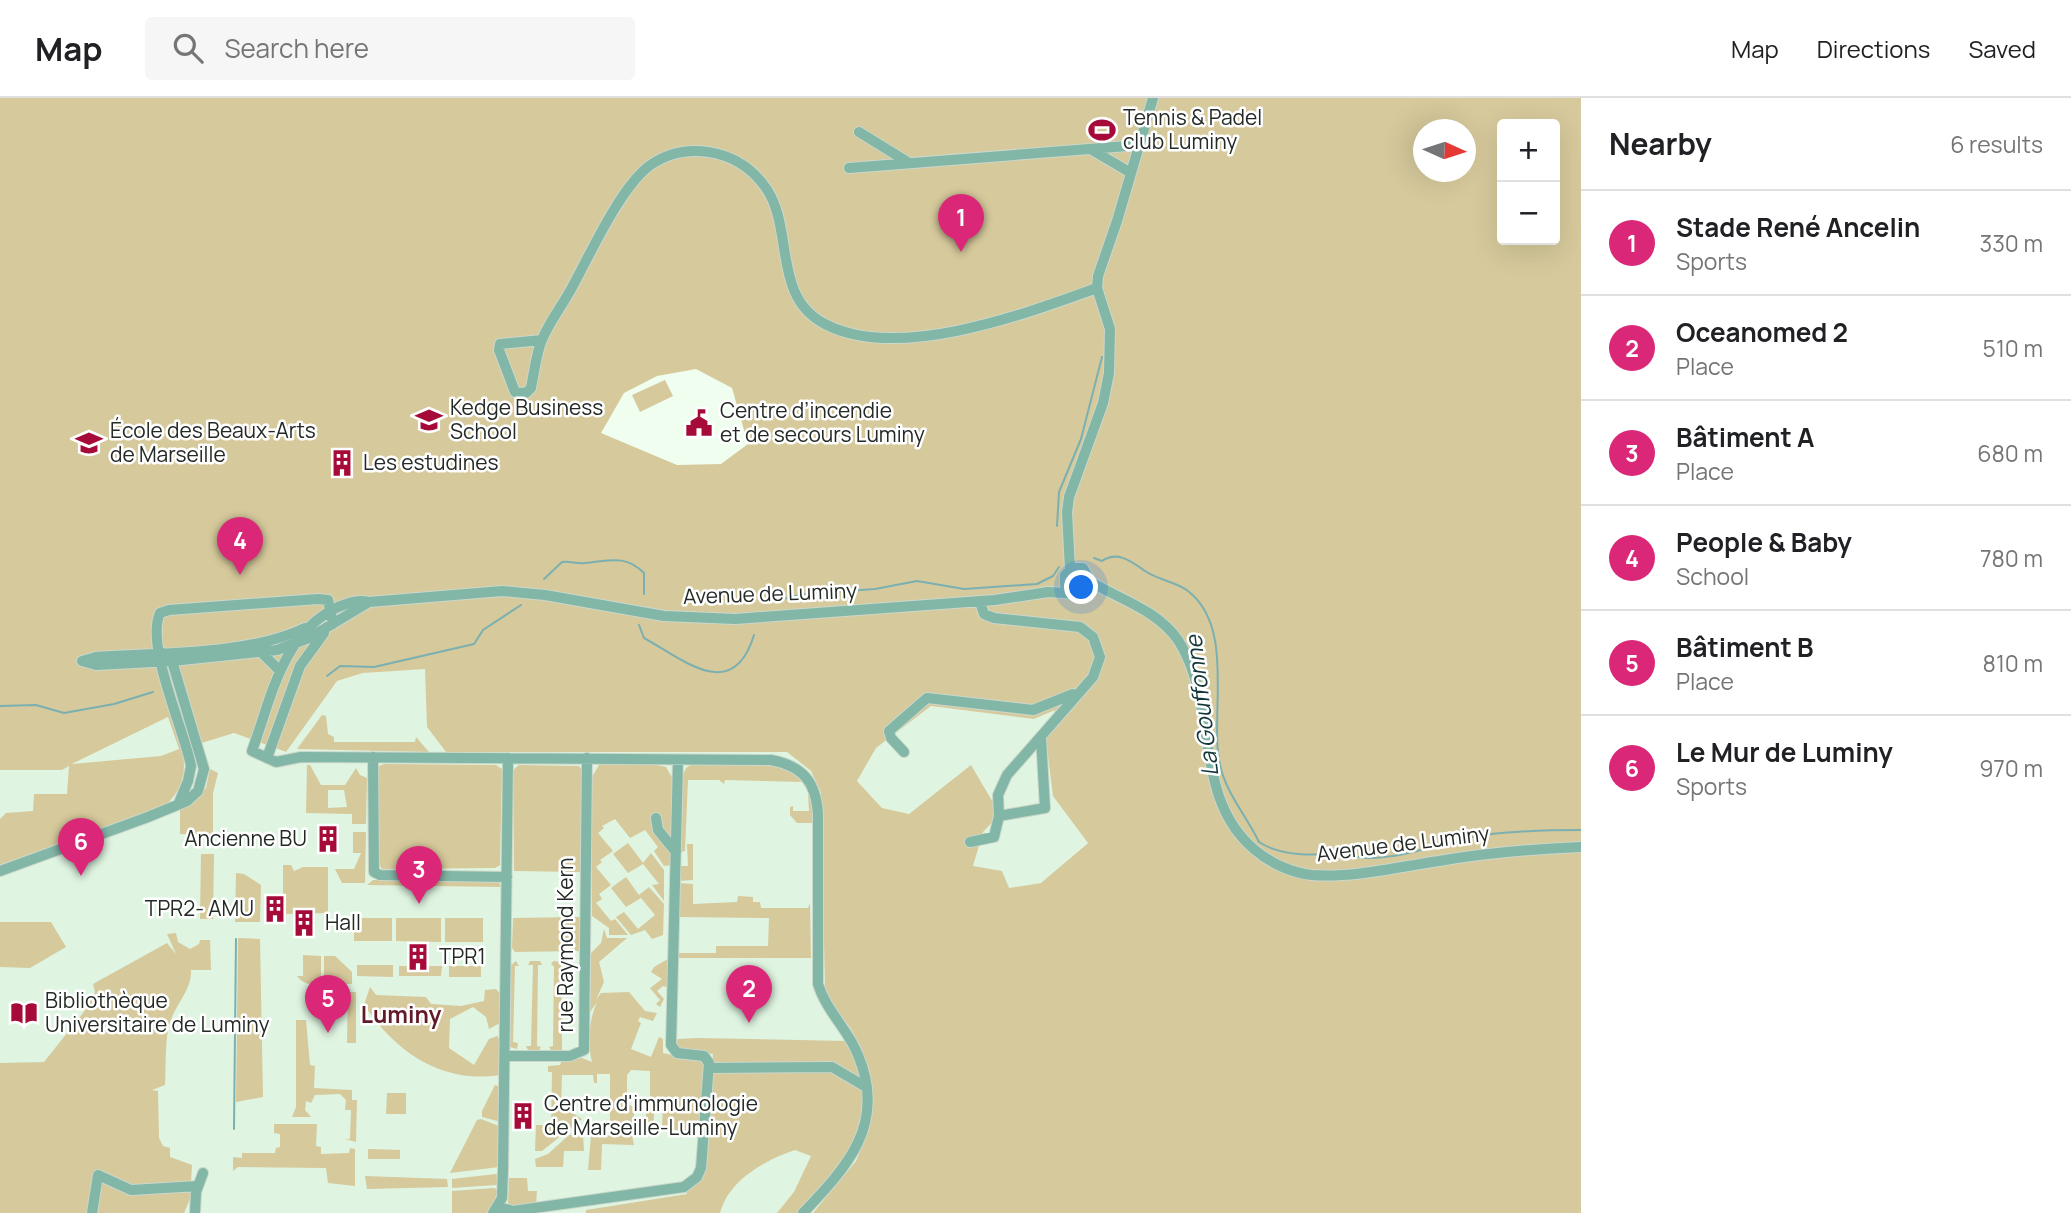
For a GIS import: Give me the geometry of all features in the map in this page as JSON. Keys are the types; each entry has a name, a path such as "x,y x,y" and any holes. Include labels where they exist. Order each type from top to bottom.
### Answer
{"street":[{"path":"1075,568 1066,512 1103,403 1109,373 1110,329 1097,288 1098,276 1153,98"},
{"path":"859,132 906,161"},
{"path":"849,168 906,161 1140,145"},
{"path":"1091,150 1131,173"},
{"path":"542,340 500,344 499,350 515,392 526,393 531,388 542,340 627,190 648,167 661,159 689,151 724,155 749,170 764,185 777,215 794,292 809,312 839,330 859,337 956,331 1097,288"},
{"path":"1075,568 1088,572 1089,586 1077,594 1071,592 1064,582 1075,568"},
{"name":"Avenue de Luminy","path":"1048,592 1064,582"},
{"name":"Avenue de Luminy","path":"1089,586 1151,614 1165,625 1183,650 1194,675 1221,804 1240,836 1266,859 1297,872 1334,875 1510,851 1581,847"},
{"name":"Avenue de Luminy","path":"333,624 316,641 300,666 267,758 252,751 280,671 293,646 314,623 330,611 360,600 369,603 487,592 517,592 664,616 708,619 980,602 1048,592 1071,592"},
{"path":"0,871 178,805 198,791 204,769 164,658 157,620 160,613 169,610 318,599 328,600 333,624"},
{"path":"970,842 994,837 999,816 998,795 1002,785 1093,677 1099,664 1097,643 1087,631 1072,624 989,617 984,614 980,602"},
{"name":"Avenue de Luminy","path":"314,623 276,640 164,658 96,665 82,661 164,658 262,653 293,646 369,603"},
{"path":"262,653 280,671"},
{"path":"904,752 891,738 889,731 927,698 1033,710 1077,693"},
{"path":"261,726 277,731"},
{"path":"999,816 1045,808 1041,737"},
{"path":"267,758 276,762 291,757 771,760 798,769 808,778 815,791 818,814 818,984 827,1007 858,1054 866,1087 863,1127 851,1160 803,1213"},
{"path":"373,757 374,872 380,875 507,877"},
{"path":"508,758 503,1185 496,1210 513,1211 684,1187 701,1168 709,1068 704,1056 677,1053 671,1045 678,760"},
{"name":"rue Raymond Kern","path":"505,1056 568,1056 584,1050 587,758"},
{"path":"656,818 658,830 676,852"},
{"path":"709,1068 832,1067 866,1087"},
{"path":"195,1213 198,1186 203,1172"},
{"path":"92,1213 98,1175 131,1190 198,1186"}],"shaded area":[{"path":"0,98 1581,98 1581,1213 813,1213 856,1161 867,1134 871,1098 869,1069 851,1029 825,994 821,793 811,771 787,752 446,752 427,727 425,669 363,673 337,681 286,752 234,733 182,749 184,773 180,787 165,806 0,865 0,819 6,813 33,811 34,794 67,794 69,766 62,770 0,770","holes":["696,369 732,388 748,444 721,464 677,465 601,433 624,393 657,376","931,706 1034,719 1055,710 1046,740 1053,796 1088,843 1041,883 1009,888 1002,871 973,866 983,832 1003,811 991,799 971,765 909,814 882,808 857,781 876,748","168,717 179,749 161,756 72,764"]},
{"path":"665,380 673,396 640,412 632,395"},
{"path":"426,668 427,727 446,752 787,752 811,771 821,793 825,994 851,1029 869,1069 871,1098 867,1134 856,1161 829,1196 813,1213 0,1213 0,770 61,770 168,717 179,749 234,733 285,752 337,681 363,673"},
{"path":"931,706 1034,719 1055,709 1053,795 1088,842 1042,883 1009,888 972,866 991,799 971,766 909,814 882,808 857,781 876,748"},
{"path":"322,715 326,716 328,734 334,737 334,742 415,742 416,737 429,752 297,749"},
{"path":"600,763 657,765 666,767 673,779 672,865 664,866 654,851 658,847 645,830 630,838 615,819 602,826 604,828 598,833 613,851 600,860 602,862 596,867 611,885 599,894 602,899 596,903 611,921 615,919 628,935 609,935 609,928 592,916 592,777"},
{"path":"766,764 790,769 804,781 811,799 813,823 797,823 790,815 790,807 793,806 793,811 809,811 808,792 803,782 725,780 724,784 719,780 688,780 685,851 681,852 680,866 688,866 687,844 693,844 693,880 678,881 681,779 686,768 691,765"},
{"path":"307,765 310,765 321,785 345,785 356,768 360,775 367,778 366,824 352,824 352,814 306,813","holes":["328,790 344,790 347,807 328,808"]},
{"path":"496,765 502,769 500,865 495,868 382,869 378,863 379,766"},
{"path":"519,765 579,766 583,772 581,872 514,871 513,770"},
{"path":"210,769 218,773 213,793 213,835 180,834 180,810 206,788"},
{"path":"353,832 366,832 365,883 342,883 335,869 354,869 361,853 353,853"},
{"path":"628,843 643,863 651,853 664,870 664,901 652,885 659,884 643,864 628,873 613,854"},
{"path":"201,854 214,854 213,919 200,919"},
{"path":"283,865 291,865 294,871 303,867 328,867 328,913 283,914"},
{"path":"236,873 244,874 261,885 260,922 235,922"},
{"path":"626,877 639,895 649,887 664,904 663,935 652,939 645,930 631,935 616,917 624,912 638,929 655,915 641,898 626,907 611,888"},
{"path":"373,880 498,880 501,887 367,885"},
{"path":"678,883 693,884 693,904 737,902 738,896 753,897 753,902 760,902 761,908 808,908 810,903 811,958 677,958 678,953 716,953 716,946 768,946 769,918 678,917"},
{"path":"579,917 582,920 580,951 515,952 512,948 513,918"},
{"path":"354,918 392,918 392,941 354,941"},
{"path":"396,918 441,918 441,942 396,941"},
{"path":"445,918 483,918 483,942 445,942"},
{"path":"0,922 51,922 66,947 30,968 0,967"},
{"path":"604,929 607,938 627,938 599,962 604,982 596,1000 601,993 629,992 645,1011 657,1013 653,1021 640,1017 638,1021 641,1023 631,1049 651,1057 659,1037 663,1039 663,1053 705,1062 702,1121 694,1130 662,1130 663,1101 655,1101 653,1129 646,1129 646,1112 650,1112 650,1071 631,1070 627,1075 627,1104 634,1107 634,1122 638,1124 610,1123 610,1074 597,1074 597,1083 594,1083 593,1075 562,1075 561,1106 582,1119 542,1151 535,1151 536,1125 551,1125 552,1072 548,1072 548,1066 560,1065 562,1060 582,1058 592,1062 590,1031 597,1002 590,1012 591,953 601,943"},
{"path":"176,933 178,942 190,949 199,944 200,940 210,940 211,970 191,970 188,985 168,1030 165,1085 152,1090 158,1091 159,1138 163,1146 170,1148 170,1157 192,1165 190,1199 184,1213 0,1213 0,1063 44,1062 83,1013 95,992 93,984 167,943 176,954 167,934"},
{"path":"238,938 260,939 263,1097 236,1102"},
{"path":"303,955 321,956 321,976 327,984 306,983 297,976 303,976"},
{"path":"324,956 335,956 352,972 352,984 331,984 324,976"},
{"path":"668,959 670,988 663,986 657,991 664,999 660,1007 656,1004 660,1000 650,988 662,979 651,972 654,967"},
{"path":"516,961 519,966 515,966 513,1042 518,1043 517,1049 510,1047 511,965"},
{"path":"530,961 540,961 542,965 538,965 537,1046 541,1047 538,1052 529,1052 526,1046 531,1046 533,965 528,965"},
{"path":"553,961 563,962 565,965 561,965 562,1052 552,1052 549,1047 553,1046"},
{"path":"357,965 393,965 393,977 357,976"},
{"path":"399,966 442,966 441,976 399,976"},
{"path":"449,966 481,966 481,977 449,977"},
{"path":"370,987 376,995 426,997 431,1004 461,1006 484,1001 485,990 496,989 501,995 500,1023 489,1029 486,1017 473,1007 450,1019 449,1048 474,1065 489,1039 497,1036 501,1042 500,1075 479,1077 458,1074 422,1061 390,1037 364,1005"},
{"path":"348,992 356,992 356,1043 347,1043"},
{"path":"296,1020 306,1020 310,1065 315,1066 314,1088 352,1090 352,1100 357,1100 356,1142 345,1139 350,1139 351,1110 345,1110 346,1100 340,1094 315,1095 311,1103 306,1101 305,1110 311,1117 292,1117 296,1107"},
{"path":"678,1039 847,1041 859,1068 864,1092 863,1114 847,1155 833,1175 798,1213 777,1213 794,1192 811,1156 795,1150 772,1159 740,1181 731,1191 720,1213 586,1213 586,1210 687,1194 685,1189 697,1182 702,1175 707,1162 713,1054 678,1049 676,1043"},
{"path":"495,1085 501,1087 501,1122 482,1117 482,1111"},
{"path":"387,1093 406,1093 406,1114 386,1114"},
{"path":"477,1120 499,1126 499,1167 450,1173"},
{"path":"274,1124 317,1124 316,1146 321,1147 321,1154 349,1153 350,1148 355,1149 355,1186 328,1183 326,1168 238,1167 233,1171 233,1157 242,1158 242,1153 275,1153 276,1148 280,1147 280,1134 274,1133"},
{"path":"569,1135 583,1135 584,1151 564,1151 563,1167 536,1167 535,1159 548,1154"},
{"path":"632,1135 634,1145 602,1144 601,1170 588,1170 591,1136"},
{"path":"368,1149 400,1150 400,1159 368,1159"},
{"path":"499,1175 500,1183 496,1185 452,1188 452,1179"},
{"path":"365,1176 447,1179 448,1187 367,1189"},
{"path":"509,1178 527,1178 528,1191 537,1191 536,1205 512,1206 508,1203"},
{"path":"494,1188 499,1190 488,1213 452,1213 452,1191"}],"waterway":[{"path":"1057,526 1059,492 1081,439 1102,357"},
{"name":"La Gouffonne","path":"1094,558 1102,561 1114,557 1125,559 1150,574 1184,588 1203,607 1212,627 1216,649 1217,745 1220,765 1232,795 1259,842 1290,853 1348,853 1375,858 1484,835 1581,830"},
{"name":"La Gouffonne","path":"544,579 562,562 623,561 644,573 644,594"},
{"name":"La Gouffonne","path":"783,599 804,594 875,589 917,581 964,589 1037,584 1053,576 1059,567"},
{"name":"La Gouffonne","path":"327,676 340,666 374,667 474,644 483,630 521,605"},
{"name":"La Gouffonne","path":"639,625 644,638 675,657 706,671 721,672 734,668 745,656 754,635"},
{"name":"La Gouffonne","path":"0,706 36,705 64,713 114,704 153,692"},
{"path":"234,1129 236,939"}],"place":[{"name":"Tennis & Padel club Luminy","path":"1102,130"},
{"name":"Stade René Ancelin","path":"961,252"},
{"name":"Kedge Business School","path":"429,420"},
{"name":"Centre d’incendie et de secours Luminy","path":"699,423"},
{"name":"École des Beaux-Arts de Marseille","path":"89,443"},
{"name":"Les estudines","path":"342,463"},
{"name":"People & Baby","path":"240,575"},
{"name":"Ancienne BU","path":"328,839"},
{"name":"Le Mur de Luminy","path":"81,876"},
{"name":"Bâtiment A","path":"419,904"},
{"name":"TPR2- AMU","path":"275,909"},
{"name":"Hall","path":"304,923"},
{"name":"TPR1","path":"418,957"},
{"name":"Bibliothèque Universitaire de Luminy","path":"24,1013"},
{"name":"Oceanomed 2","path":"749,1023"},
{"name":"Bâtiment B","path":"328,1033"},
{"name":"Centre d'immunologie de Marseille-Luminy","path":"523,1116"}],"district":[{"name":"Luminy","path":"401,1015"}]}
